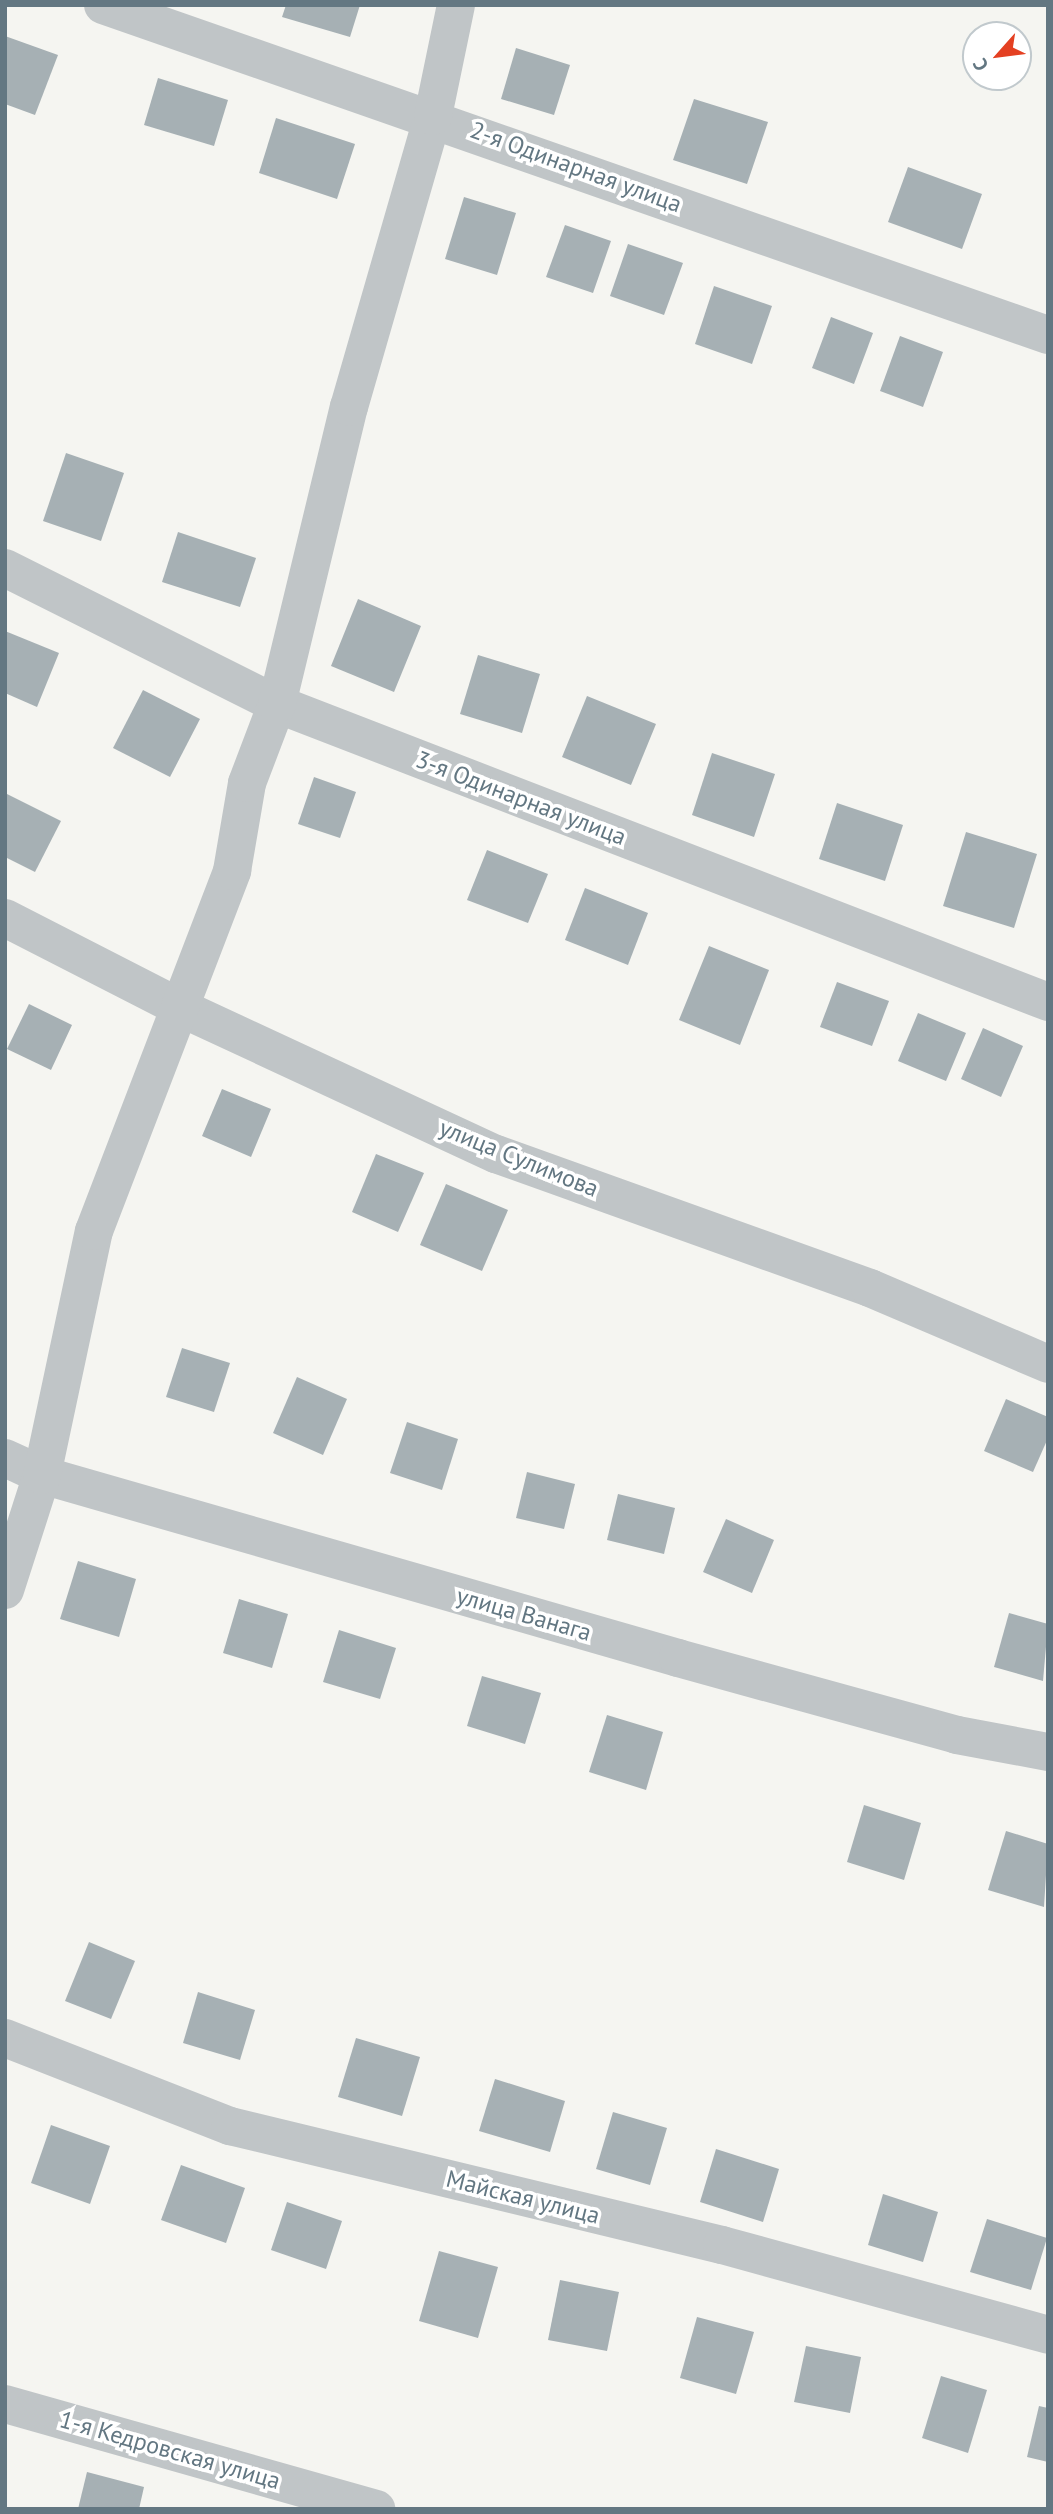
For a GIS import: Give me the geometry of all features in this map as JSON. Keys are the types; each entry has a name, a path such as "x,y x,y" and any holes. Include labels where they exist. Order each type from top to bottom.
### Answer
{"street":[{"name":"2-я Одинарная улица","path":"103,5 433,116 1048,335"},
{"path":"5,1590 42,1475 94,1231 183,1009 232,872 247,783 277,704 349,407 433,116 456,5"},
{"name":"3-я Одинарная улица","path":"5,568 277,704 1048,1002"},
{"name":"улица Сулимова","path":"5,918 183,1009 496,1154 870,1289 1048,1364"},
{"name":"улица Ванага","path":"5,1458 42,1475 957,1735 1048,1752"},
{"name":"Майская улица","path":"5,2038 230,2126 722,2245 1048,2335"},
{"name":"1-я Кедровская улица","path":"5,2404 376,2509"}],"building":[{"path":"286,5 360,5 350,37 282,17"},
{"path":"5,36 58,55 35,115 5,104"},
{"path":"516,48 570,65 554,115 501,99"},
{"path":"158,78 228,100 214,146 144,125"},
{"path":"694,99 768,122 747,184 673,160"},
{"path":"276,118 355,144 337,199 259,173"},
{"path":"908,167 982,194 962,249 888,222"},
{"path":"464,197 516,213 497,275 445,259"},
{"path":"565,225 611,241 593,293 546,277"},
{"path":"628,244 683,263 664,315 610,296"},
{"path":"714,286 772,306 752,364 695,344"},
{"path":"831,317 873,333 854,384 812,368"},
{"path":"900,336 943,352 923,407 880,391"},
{"path":"66,453 124,473 101,541 43,521"},
{"path":"178,532 256,558 240,607 162,582"},
{"path":"358,599 421,626 394,692 331,666"},
{"path":"5,631 59,653 37,707 5,693"},
{"path":"478,655 540,674 522,733 460,714"},
{"path":"143,690 200,719 170,777 113,748"},
{"path":"587,696 656,724 631,785 562,757"},
{"path":"712,753 775,774 754,837 692,815"},
{"path":"314,777 356,792 340,838 298,824"},
{"path":"5,793 61,821 35,872 5,857"},
{"path":"837,803 903,825 885,881 819,859"},
{"path":"966,832 1037,854 1014,928 943,906"},
{"path":"487,850 548,874 528,923 467,900"},
{"path":"585,888 648,913 628,965 565,940"},
{"path":"709,946 769,970 740,1045 679,1020"},
{"path":"837,982 889,1001 872,1046 820,1027"},
{"path":"29,1004 72,1025 51,1070 7,1049"},
{"path":"918,1013 966,1033 946,1081 898,1061"},
{"path":"983,1028 1023,1046 1001,1097 961,1079"},
{"path":"222,1089 271,1109 251,1157 202,1136"},
{"path":"376,1154 424,1173 398,1232 352,1212"},
{"path":"446,1184 508,1210 482,1271 420,1245"},
{"path":"182,1348 230,1363 214,1412 166,1397"},
{"path":"297,1377 347,1399 323,1455 273,1433"},
{"path":"1006,1399 1048,1417 1048,1438 1033,1472 984,1451"},
{"path":"407,1422 458,1439 442,1490 390,1473"},
{"path":"527,1472 575,1484 564,1529 516,1518"},
{"path":"618,1494 675,1508 664,1554 607,1540"},
{"path":"726,1519 774,1540 752,1593 703,1572"},
{"path":"78,1561 136,1579 119,1637 60,1619"},
{"path":"239,1599 288,1614 272,1668 223,1653"},
{"path":"1009,1613 1048,1624 1043,1681 994,1667"},
{"path":"339,1630 396,1648 380,1699 323,1682"},
{"path":"482,1676 541,1693 525,1744 467,1726"},
{"path":"607,1715 663,1732 646,1790 589,1772"},
{"path":"864,1805 921,1823 904,1880 847,1862"},
{"path":"1006,1831 1048,1844 1044,1907 988,1890"},
{"path":"89,1942 135,1961 111,2019 65,2001"},
{"path":"198,1992 255,2010 240,2060 183,2043"},
{"path":"356,2038 420,2057 402,2116 338,2097"},
{"path":"495,2079 565,2101 550,2152 479,2131"},
{"path":"613,2112 667,2128 650,2185 596,2169"},
{"path":"51,2125 110,2146 90,2204 31,2183"},
{"path":"716,2149 779,2169 763,2222 700,2202"},
{"path":"181,2165 245,2188 226,2243 161,2220"},
{"path":"883,2194 938,2212 923,2262 868,2245"},
{"path":"287,2202 342,2221 326,2269 271,2250"},
{"path":"987,2219 1047,2238 1031,2290 970,2272"},
{"path":"439,2251 498,2267 478,2338 419,2321"},
{"path":"560,2280 619,2292 607,2351 548,2340"},
{"path":"697,2317 754,2332 736,2394 680,2378"},
{"path":"806,2346 861,2357 850,2413 794,2402"},
{"path":"941,2376 987,2390 968,2453 922,2438"},
{"path":"1039,2406 1048,2408 1048,2462 1027,2457"},
{"path":"87,2472 144,2487 139,2509 78,2509"}]}
